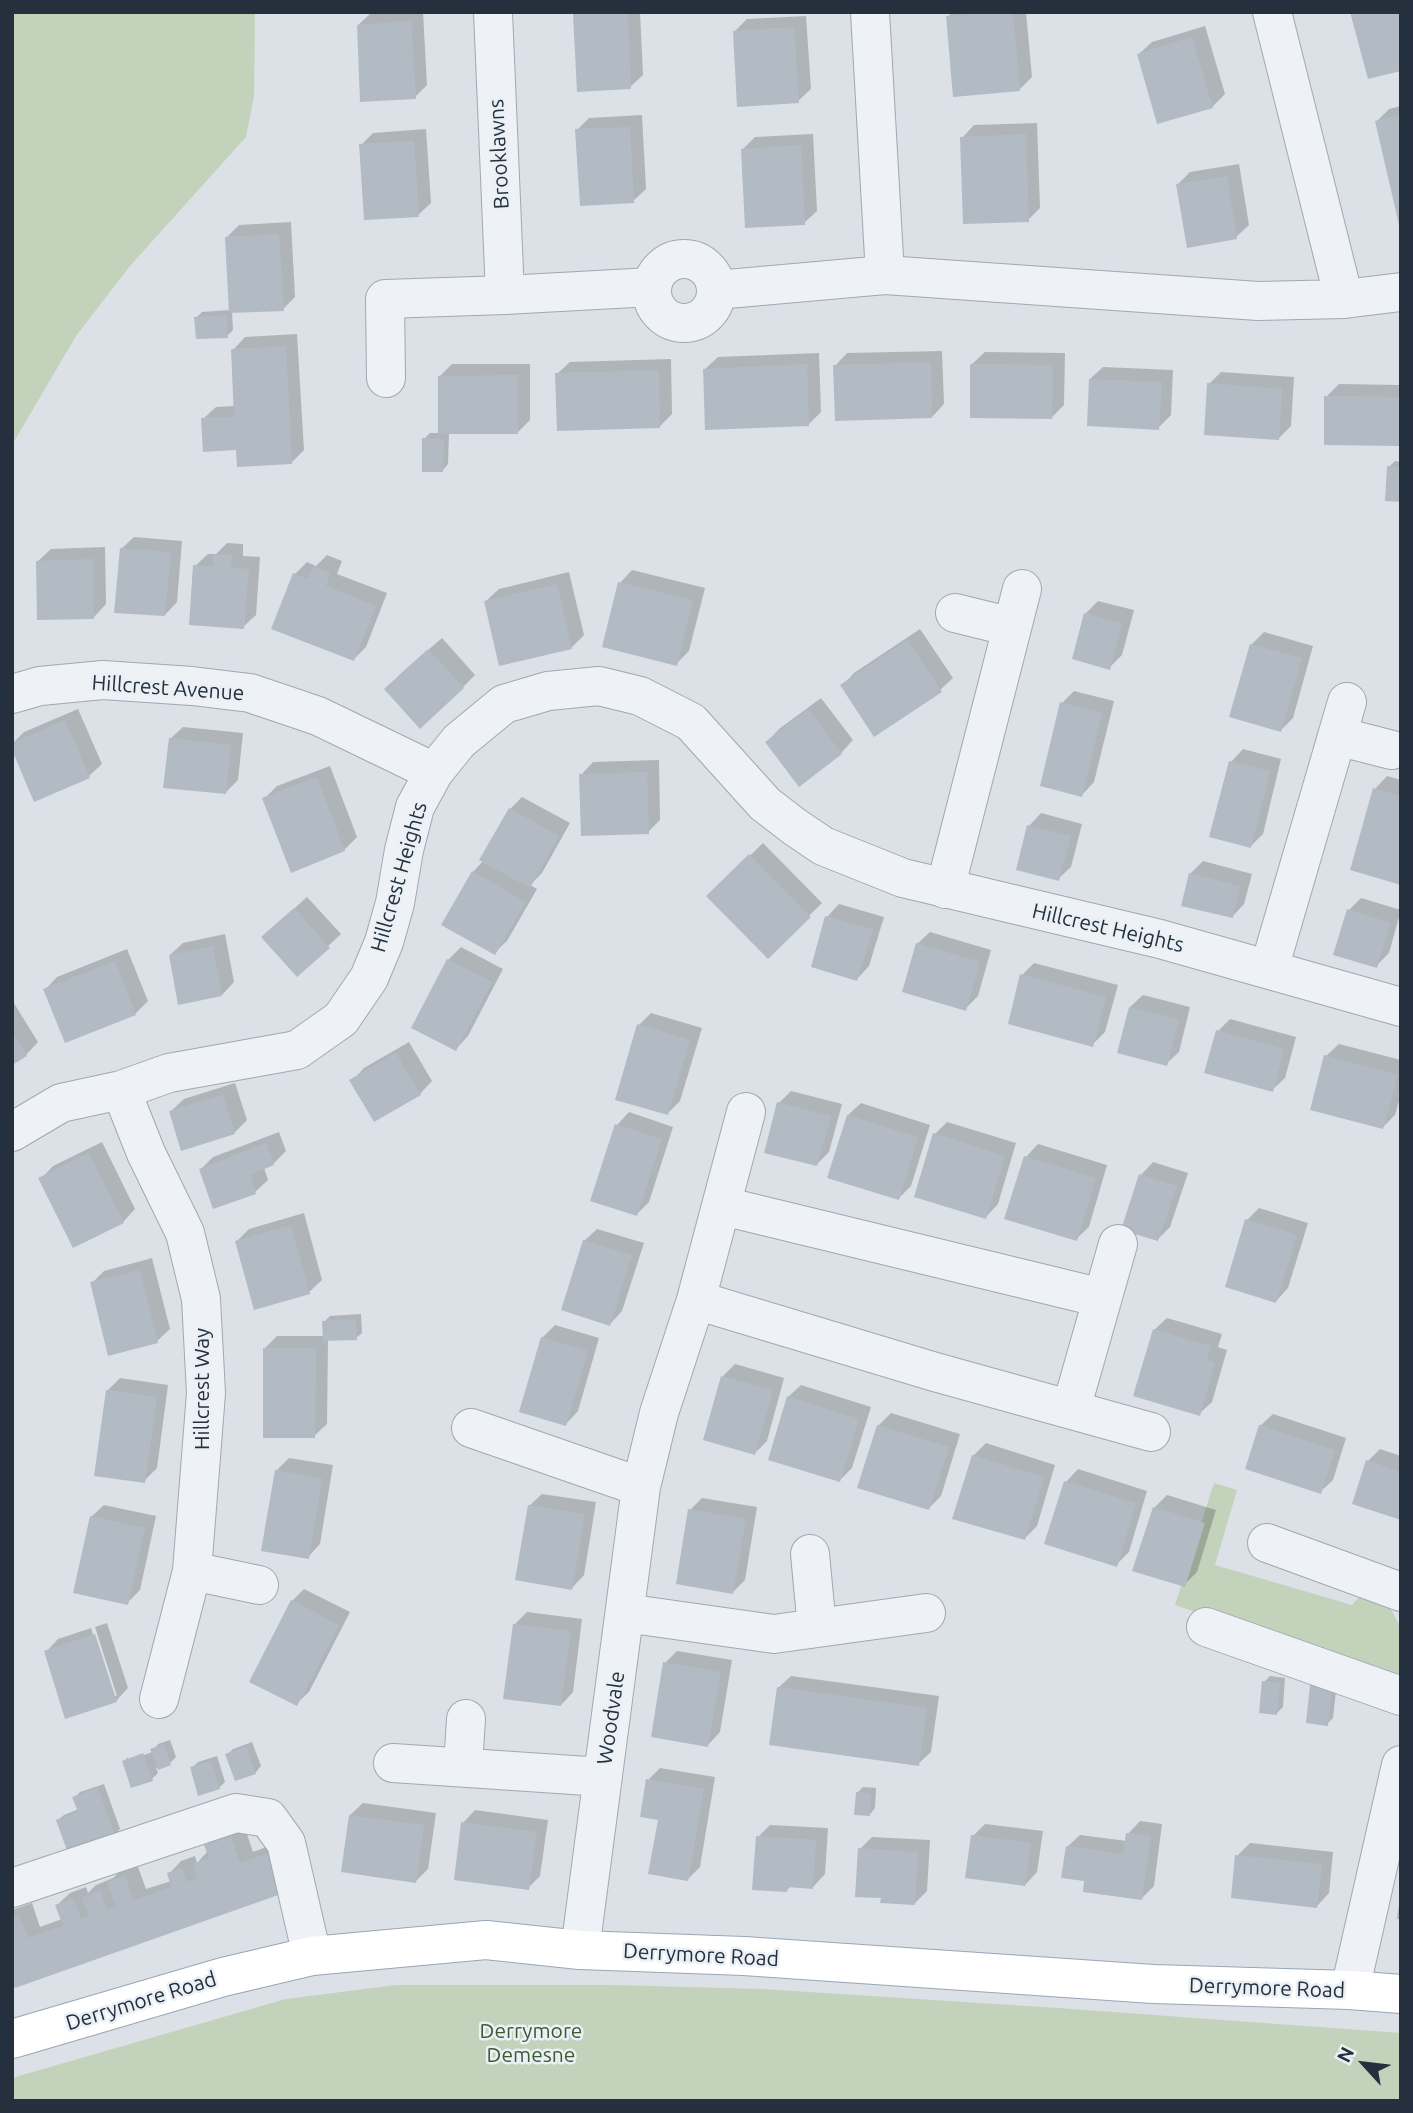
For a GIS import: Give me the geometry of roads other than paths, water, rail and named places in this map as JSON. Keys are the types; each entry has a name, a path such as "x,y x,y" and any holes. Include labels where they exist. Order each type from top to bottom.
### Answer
{"main road":[{"name":"Derrymore Road","path":"14,2031 312,1956 486,1940 580,1950 744,1956 1153,1984 1401,1994"}],"street":[{"name":"Brooklawns","path":"493,12 505,295"},
{"path":"870,12 885,275"},
{"path":"1272,12 1344,299"},
{"path":"386,378 385,299 652,287 654,277 661,268 680,259 701,263 709,271 716,290 885,275 1258,301 1344,299 1401,292"},
{"path":"945,889 1022,589"},
{"path":"955,612 1012,627"},
{"name":"Hillcrest Avenue","path":"12,694 40,686 103,680 250,693 318,716 434,772"},
{"name":"Hillcrest Heights","path":"12,1132 61,1103 121,1090 169,1073 297,1050 341,1019 369,978 384,942 415,807 434,772 459,741 504,704 548,691 599,686 640,696 691,722 765,804 823,846 903,878 1160,939 1401,1007"},
{"path":"1269,969 1342,719 1392,750"},
{"name":"Hillcrest Way","path":"121,1090 146,1153 185,1233 201,1299 206,1393 191,1571 159,1699"},
{"name":"Woodvale","path":"580,1950 641,1487 659,1413 723,1206 746,1112"},
{"path":"723,1206 1102,1298"},
{"path":"1071,1409 1118,1244"},
{"path":"696,1300 935,1372 1151,1432"},
{"path":"471,1427 641,1487"},
{"path":"1267,1544 1401,1592"},
{"path":"810,1554 817,1629"},
{"path":"191,1571 259,1585"},
{"path":"625,1613 774,1634 926,1613"},
{"path":"1206,1627 1401,1696"},
{"path":"463,1767 466,1719"},
{"path":"393,1763 603,1777"},
{"path":"1350,1990 1401,1765"},
{"path":"12,1888 236,1813 268,1818 286,1843 312,1956"}],"park label":[{"name":"Derrymore Demesne","path":"531,2043"}]}
